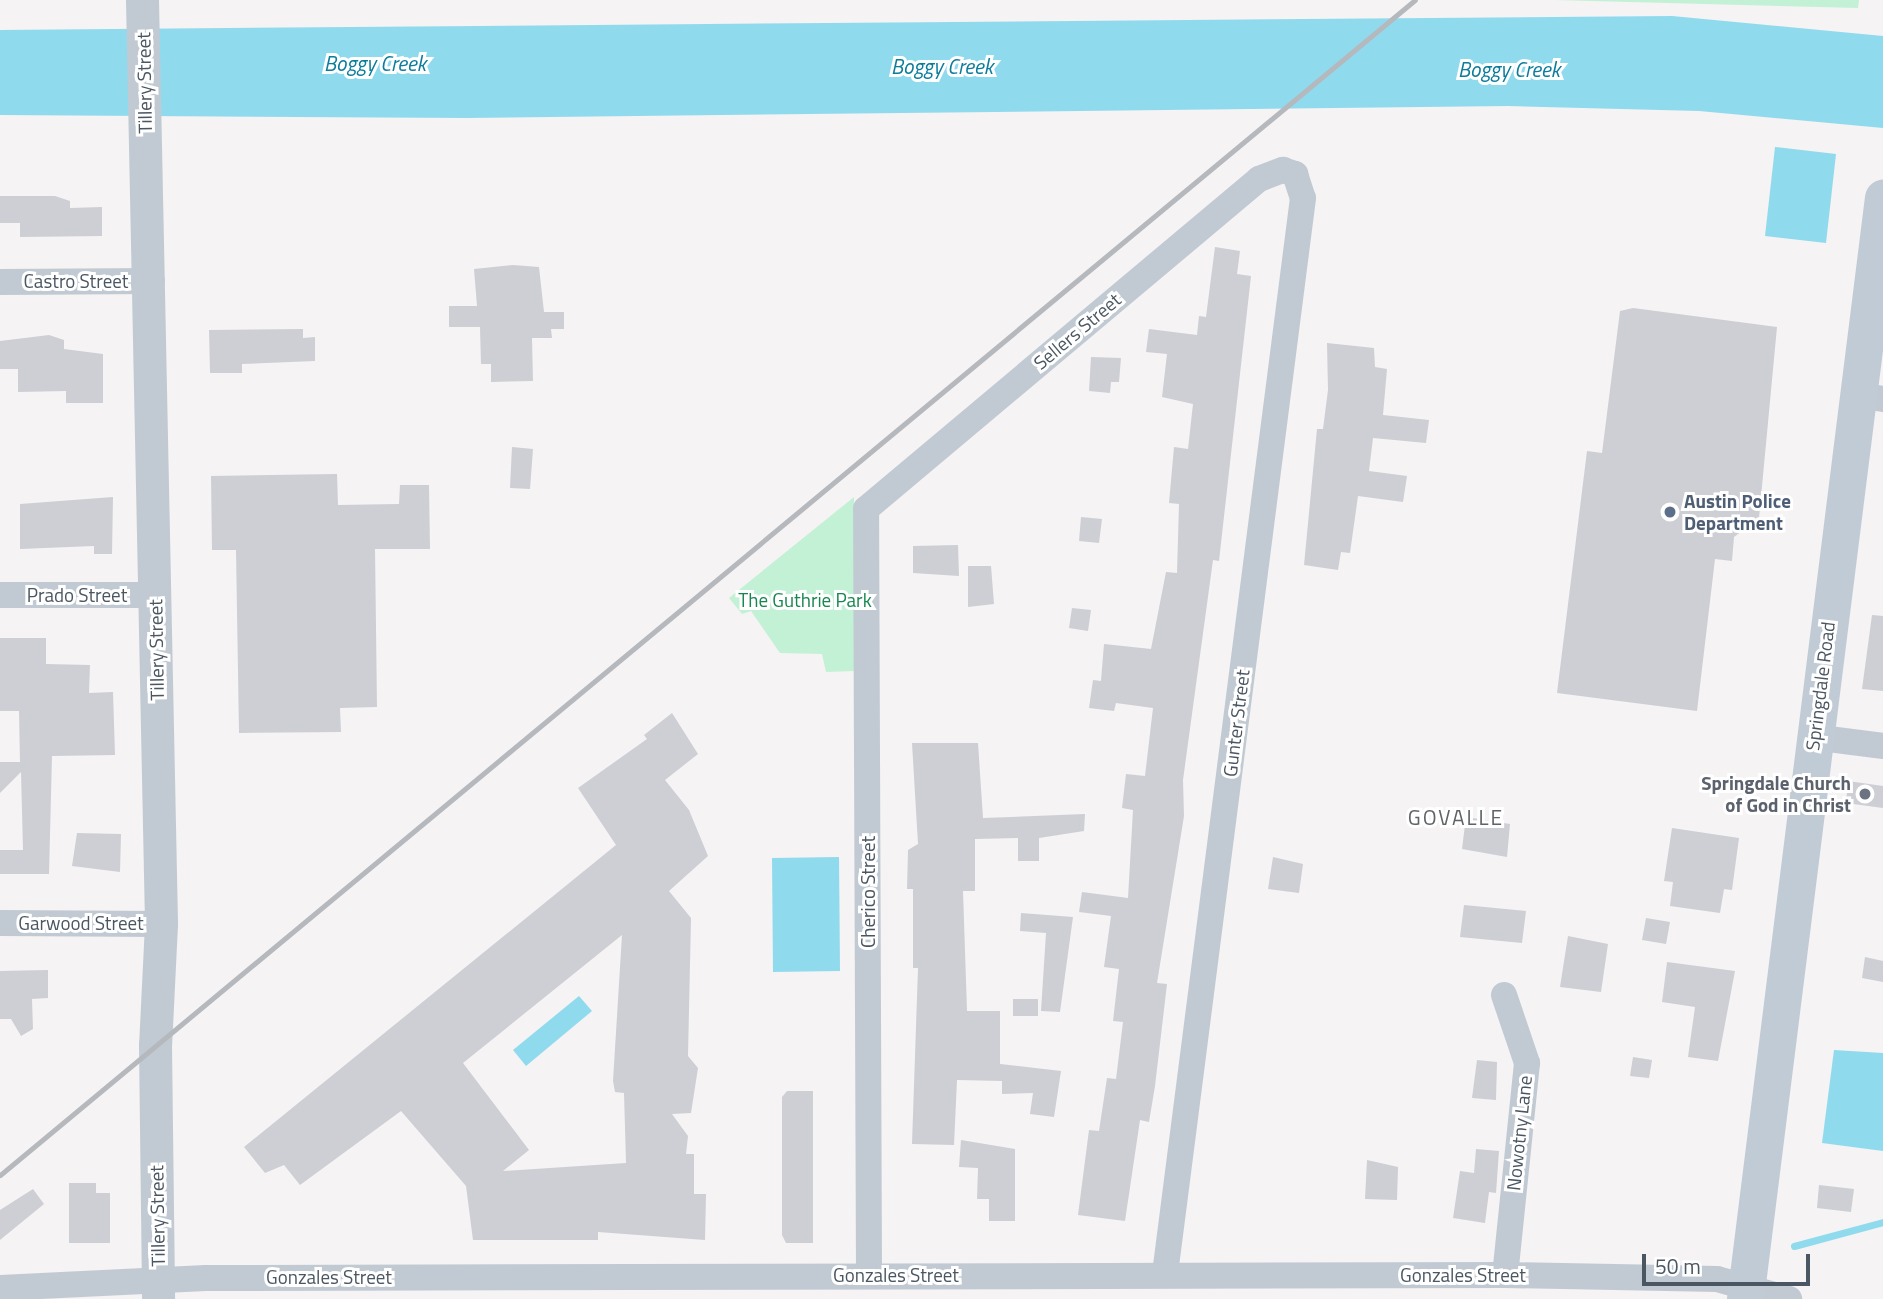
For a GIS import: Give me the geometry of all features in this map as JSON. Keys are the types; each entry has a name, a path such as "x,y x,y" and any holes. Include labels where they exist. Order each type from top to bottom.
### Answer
{"main road":[{"name":"Springdale Road","path":"1746,1291 1813,737 1870,397 1883,198"}],"street":[{"name":"Tillery Street","path":"142,6 152,281 162,924 155,1045 158,1289"},
{"name":"Sellers Street","path":"866,509 1259,179 1283,170 1295,174"},
{"name":"Gunter Street","path":"1165,1274 1303,198 1295,174"},
{"name":"Castro Street","path":"0,282 152,281"},
{"name":"Cherico Street","path":"866,509 869,1274"},
{"name":"Prado Street","path":"0,595 155,595"},
{"path":"1813,737 1883,746"},
{"name":"Garwood Street","path":"0,923 162,924"},
{"name":"Nowotny Lane","path":"1504,995 1527,1063 1505,1275"},
{"name":"Gonzales Street","path":"0,1287 628,1288 869,1274 1132,1287 1165,1274 1505,1275 1746,1291 1789,1299"}],"green space":[{"path":"1555,0 1859,0 1858,8"},
{"name":"The Guthrie Park","path":"854,497 854,671 826,672 822,654 780,653 751,611 742,614 729,598"}],"water":[{"name":"Boggy Creek","path":"1672,16 1883,36 1883,128 1699,111 1508,106 467,118 0,115 0,30"},
{"path":"1775,147 1836,154 1826,243 1765,236"},
{"path":"839,857 840,971 773,972 772,858"},
{"path":"579,996 592,1011 526,1066 513,1050"},
{"path":"1834,1050 1883,1053 1883,1151 1822,1143"}],"building":[{"path":"0,196 55,196 70,201 70,208 102,207 102,236 20,237 20,223 0,223"},
{"path":"1215,247 1240,251 1237,274 1251,276 1219,561 1213,560 1183,780 1184,816 1157,983 1167,984 1155,1086 1149,1122 1140,1120 1125,1221 1078,1215 1089,1130 1099,1131 1107,1078 1116,1079 1123,1022 1113,1021 1119,969 1104,967 1111,916 1079,912 1082,892 1128,898 1133,810 1122,808 1126,774 1145,776 1153,708 1116,703 1114,711 1089,708 1093,680 1101,681 1104,644 1151,649 1166,572 1177,573 1179,504 1169,503 1174,447 1188,449 1193,404 1162,397 1167,354 1146,352 1149,329 1197,335 1199,316 1206,317"},
{"path":"513,265 539,267 544,312 564,312 564,329 551,329 552,338 532,338 533,381 491,382 491,364 481,364 480,327 449,327 449,306 477,306 474,269"},
{"name":"Austin Police Department","path":"1633,308 1777,327 1759,518 1734,537 1732,561 1715,559 1697,711 1557,693 1587,451 1602,453 1620,311"},
{"path":"303,329 303,338 315,337 315,361 242,364 242,373 210,373 209,330"},
{"path":"49,335 64,340 64,349 103,354 103,403 66,403 66,391 18,392 18,369 0,369 0,341"},
{"path":"1327,343 1374,348 1375,367 1387,369 1383,415 1429,420 1426,443 1373,438 1369,471 1407,476 1403,502 1358,496 1350,553 1341,552 1338,570 1304,565 1317,429 1323,429 1328,390"},
{"path":"1091,357 1121,358 1119,382 1111,382 1110,393 1089,391"},
{"path":"512,447 533,449 530,489 510,488"},
{"path":"337,474 338,505 399,504 400,485 429,485 430,549 375,549 377,707 340,708 341,732 239,733 236,550 212,550 211,476"},
{"path":"113,497 112,554 94,554 94,546 20,549 20,504"},
{"path":"1081,517 1102,519 1099,543 1079,541"},
{"path":"958,545 959,576 913,573 913,546"},
{"path":"968,566 991,566 994,604 968,607"},
{"path":"1072,608 1091,610 1088,631 1069,628"},
{"path":"1872,615 1883,616 1883,691 1862,689"},
{"path":"0,638 46,638 46,664 90,665 89,693 113,692 115,755 52,756 49,874 0,874 0,850 23,850 21,772 0,793 0,762 20,762 19,711 0,711"},
{"path":"672,713 698,754 665,780 689,810 708,856 669,891 691,918 688,1056 698,1068 691,1113 672,1114 688,1136 686,1154 694,1154 694,1194 706,1194 705,1240 598,1232 598,1240 473,1240 466,1186 401,1111 300,1185 284,1165 265,1173 244,1147 616,845 578,788 647,739 644,735","holes":["622,935 613,1081 615,1092 624,1093 626,1163 503,1171 529,1150 463,1063"]},
{"path":"912,743 978,743 983,818 1085,814 1084,831 1039,838 1039,861 1018,861 1018,838 975,839 975,891 963,891 967,1011 1000,1011 1000,1064 1061,1071 1054,1117 1030,1114 1033,1093 1002,1094 1002,1081 957,1080 954,1145 912,1144 918,968 913,968 913,889 907,889 908,850 918,844"},
{"name":"Springdale Church of God in Christ","path":"1848,781 1883,786 1883,808 1846,803"},
{"path":"1466,817 1510,824 1507,857 1462,849"},
{"path":"1672,828 1739,838 1732,890 1724,889 1720,913 1670,906 1673,882 1664,881"},
{"path":"77,833 121,834 120,872 72,866"},
{"path":"1273,857 1303,864 1299,893 1268,889"},
{"path":"1464,905 1526,911 1522,943 1460,937"},
{"path":"1021,913 1073,917 1060,1012 1041,1011 1046,933 1020,931"},
{"path":"1646,918 1670,922 1666,944 1642,940"},
{"path":"1568,936 1608,944 1601,992 1560,987"},
{"path":"1865,957 1883,961 1883,982 1862,978"},
{"path":"1667,962 1735,971 1718,1061 1688,1057 1695,1007 1662,1002"},
{"path":"48,970 48,998 32,999 33,1029 21,1036 11,1019 0,1019 0,971"},
{"path":"1013,999 1038,999 1038,1016 1013,1016"},
{"path":"1633,1057 1652,1060 1649,1078 1630,1076"},
{"path":"1477,1060 1497,1062 1496,1100 1472,1098"},
{"path":"787,1091 813,1091 813,1243 786,1243 782,1235 782,1097"},
{"path":"961,1140 1015,1149 1015,1221 989,1221 989,1199 977,1199 978,1168 959,1167"},
{"path":"1476,1149 1499,1151 1496,1193 1489,1192 1485,1223 1453,1218 1460,1171 1474,1173"},
{"path":"1367,1160 1398,1167 1397,1200 1365,1199"},
{"path":"69,1183 96,1183 96,1193 110,1193 110,1243 69,1243"},
{"path":"1819,1185 1854,1189 1851,1212 1817,1208"},
{"path":"33,1189 44,1204 0,1240 0,1210"}],"waterway":[{"path":"1794,1246 1883,1222"}],"railway":[{"path":"0,1175 1415,0"}],"place":[{"name":"Austin Police Department","path":"1670,512"},
{"name":"Springdale Church of God in Christ","path":"1865,794"}],"district":[{"name":"GOVALLE","path":"1456,817"}]}
